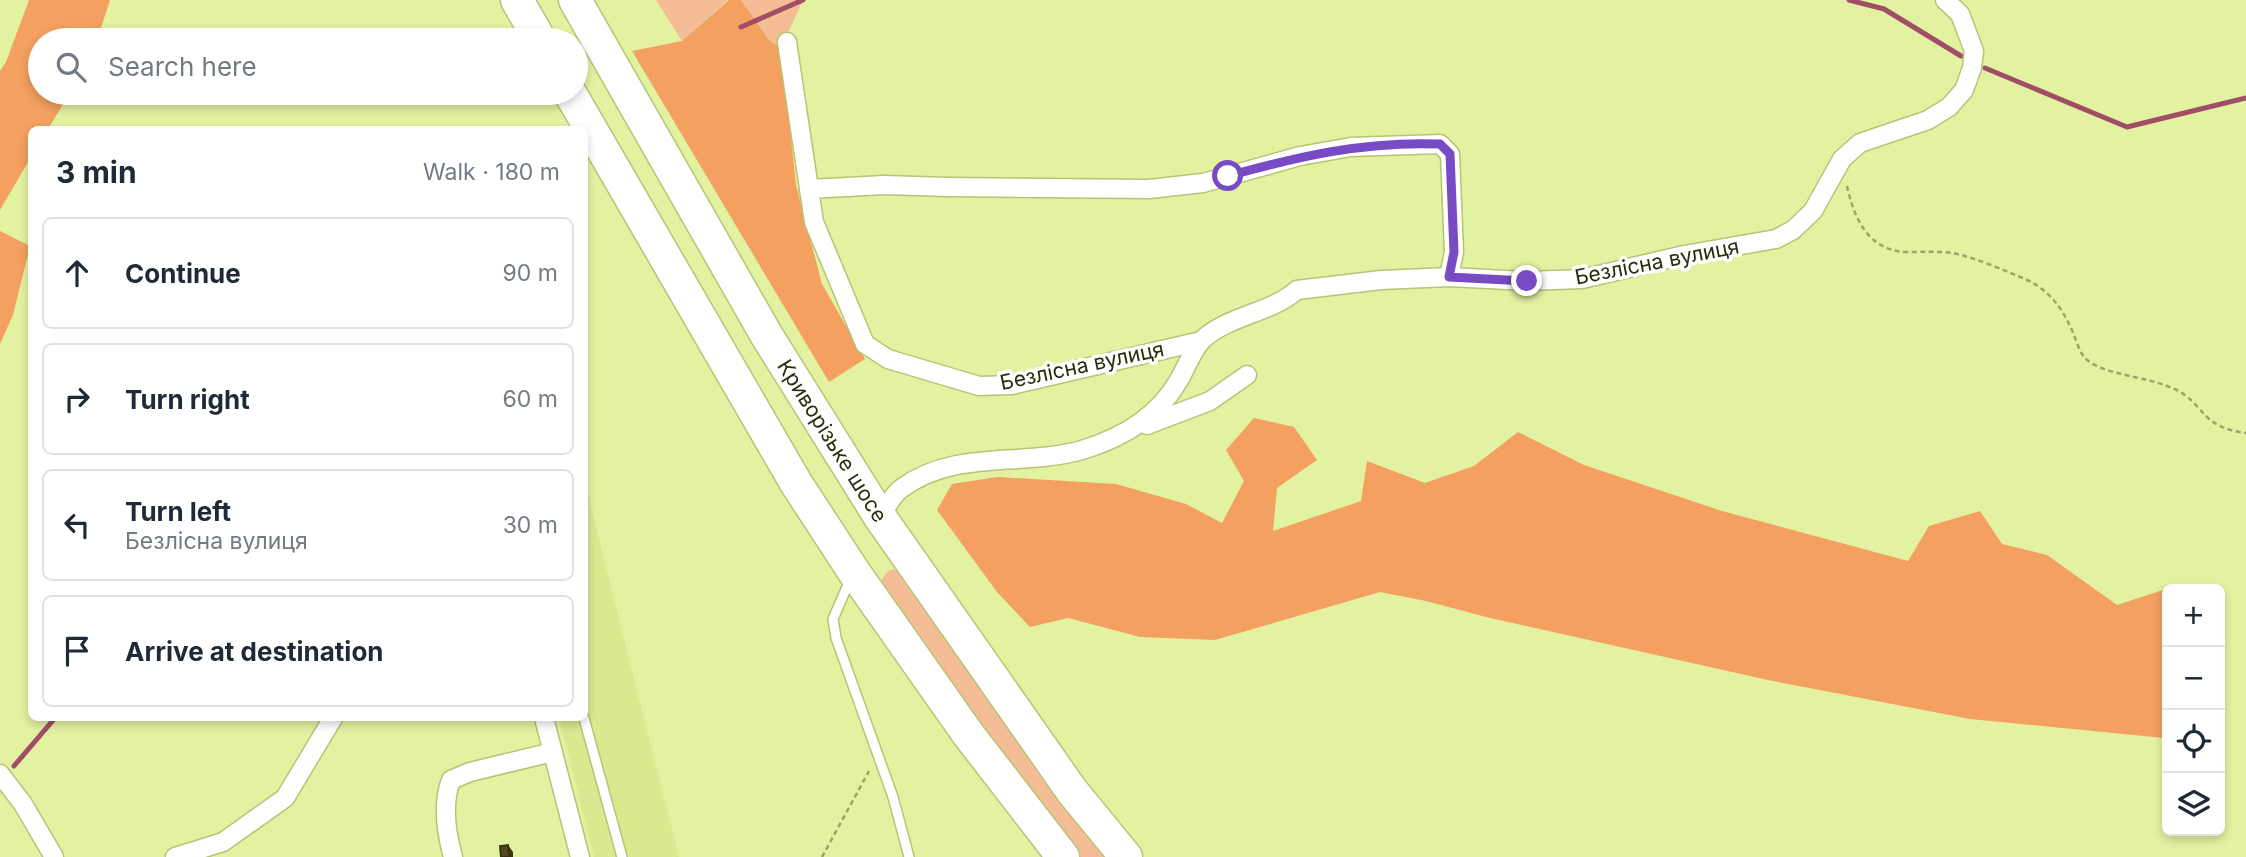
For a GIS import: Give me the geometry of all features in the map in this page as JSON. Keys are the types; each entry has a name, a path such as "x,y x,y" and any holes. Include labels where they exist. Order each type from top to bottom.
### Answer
{"highway":[{"path":"517,0 533,28"},
{"name":"Криворізьке шосе","path":"575,0 767,336 880,517 1072,791 1126,857"},
{"path":"577,105 796,483 854,572 968,734 1063,857"}],"street":[{"name":"Безлісна вулиця","path":"880,517 900,488 940,468 980,461 1042,458 1083,450 1130,430 1155,413 1177,384 1201,341 1215,330 1287,299 1297,290 1381,280 1449,277 1527,281 1582,279 1671,258 1776,239 1793,229 1813,211 1842,159 1860,143 1928,120 1949,107 1964,90 1972,68 1974,51 1960,14 1945,0"},
{"name":"Безлісна вулиця","path":"787,42 814,222 865,344 888,359 979,386 1012,385 1201,341"},
{"path":"808,189 884,184 962,188 1149,190 1203,183 1300,156 1350,147 1440,144 1450,154 1454,252 1449,277"},
{"path":"1130,430 1210,401 1247,375"},
{"path":"175,857 223,842 285,798 331,721"},
{"path":"545,721 580,857"},
{"path":"453,857 445,805 451,780 470,772 553,752"},
{"path":"0,774 23,804 54,857"}],"lane":[{"path":"854,572 833,619 836,638 874,740 909,857"},
{"path":"585,721 621,857"}],"path":[{"path":"1842,159 1851,202 1861,229 1879,246 1902,252 1956,253 2028,280 2047,292 2065,313 2083,356 2097,367 2141,377 2182,392 2209,419 2227,430 2246,433"},
{"path":"822,857 872,766 874,740"}],"shaded area":[{"path":"29,0 110,0 101,28 28,28 28,105 63,105 50,126 28,126 28,162 0,210 0,71 6,62"},
{"path":"656,0 728,0 682,41"},
{"path":"729,0 741,0 769,40 781,48 796,185 822,284 865,359 829,382 632,51 682,41"},
{"path":"741,0 803,0 781,48 769,40"},
{"path":"0,231 28,245 28,254 13,315 0,344"},
{"path":"1254,418 1294,427 1317,460 1277,488 1273,531 1361,501 1367,461 1425,483 1474,466 1518,432 1584,465 1722,511 1908,561 1929,526 1980,511 2002,544 2047,555 2117,605 2162,590 2162,738 1970,719 1768,680 1380,592 1215,640 1140,637 1068,618 1030,627 997,592 937,510 952,484 997,477 1116,484 1186,504 1222,523 1244,481 1226,450"},
{"path":"588,495 679,857 594,857 560,721 588,721"},
{"path":"894,569 902,573 1114,857 1075,857 880,586 888,571"}],"building":[{"path":"508,845 509,857 501,857 500,846"}],"waterway":[{"path":"741,27 803,0"},
{"path":"1849,0 1884,9 1961,56"},
{"path":"1985,68 2127,127 2246,98"},
{"path":"14,766 52,721"}],"route":[{"path":"1228,176 1300,156 1350,147 1440,144 1450,154 1454,252 1449,277 1527,281"}]}
